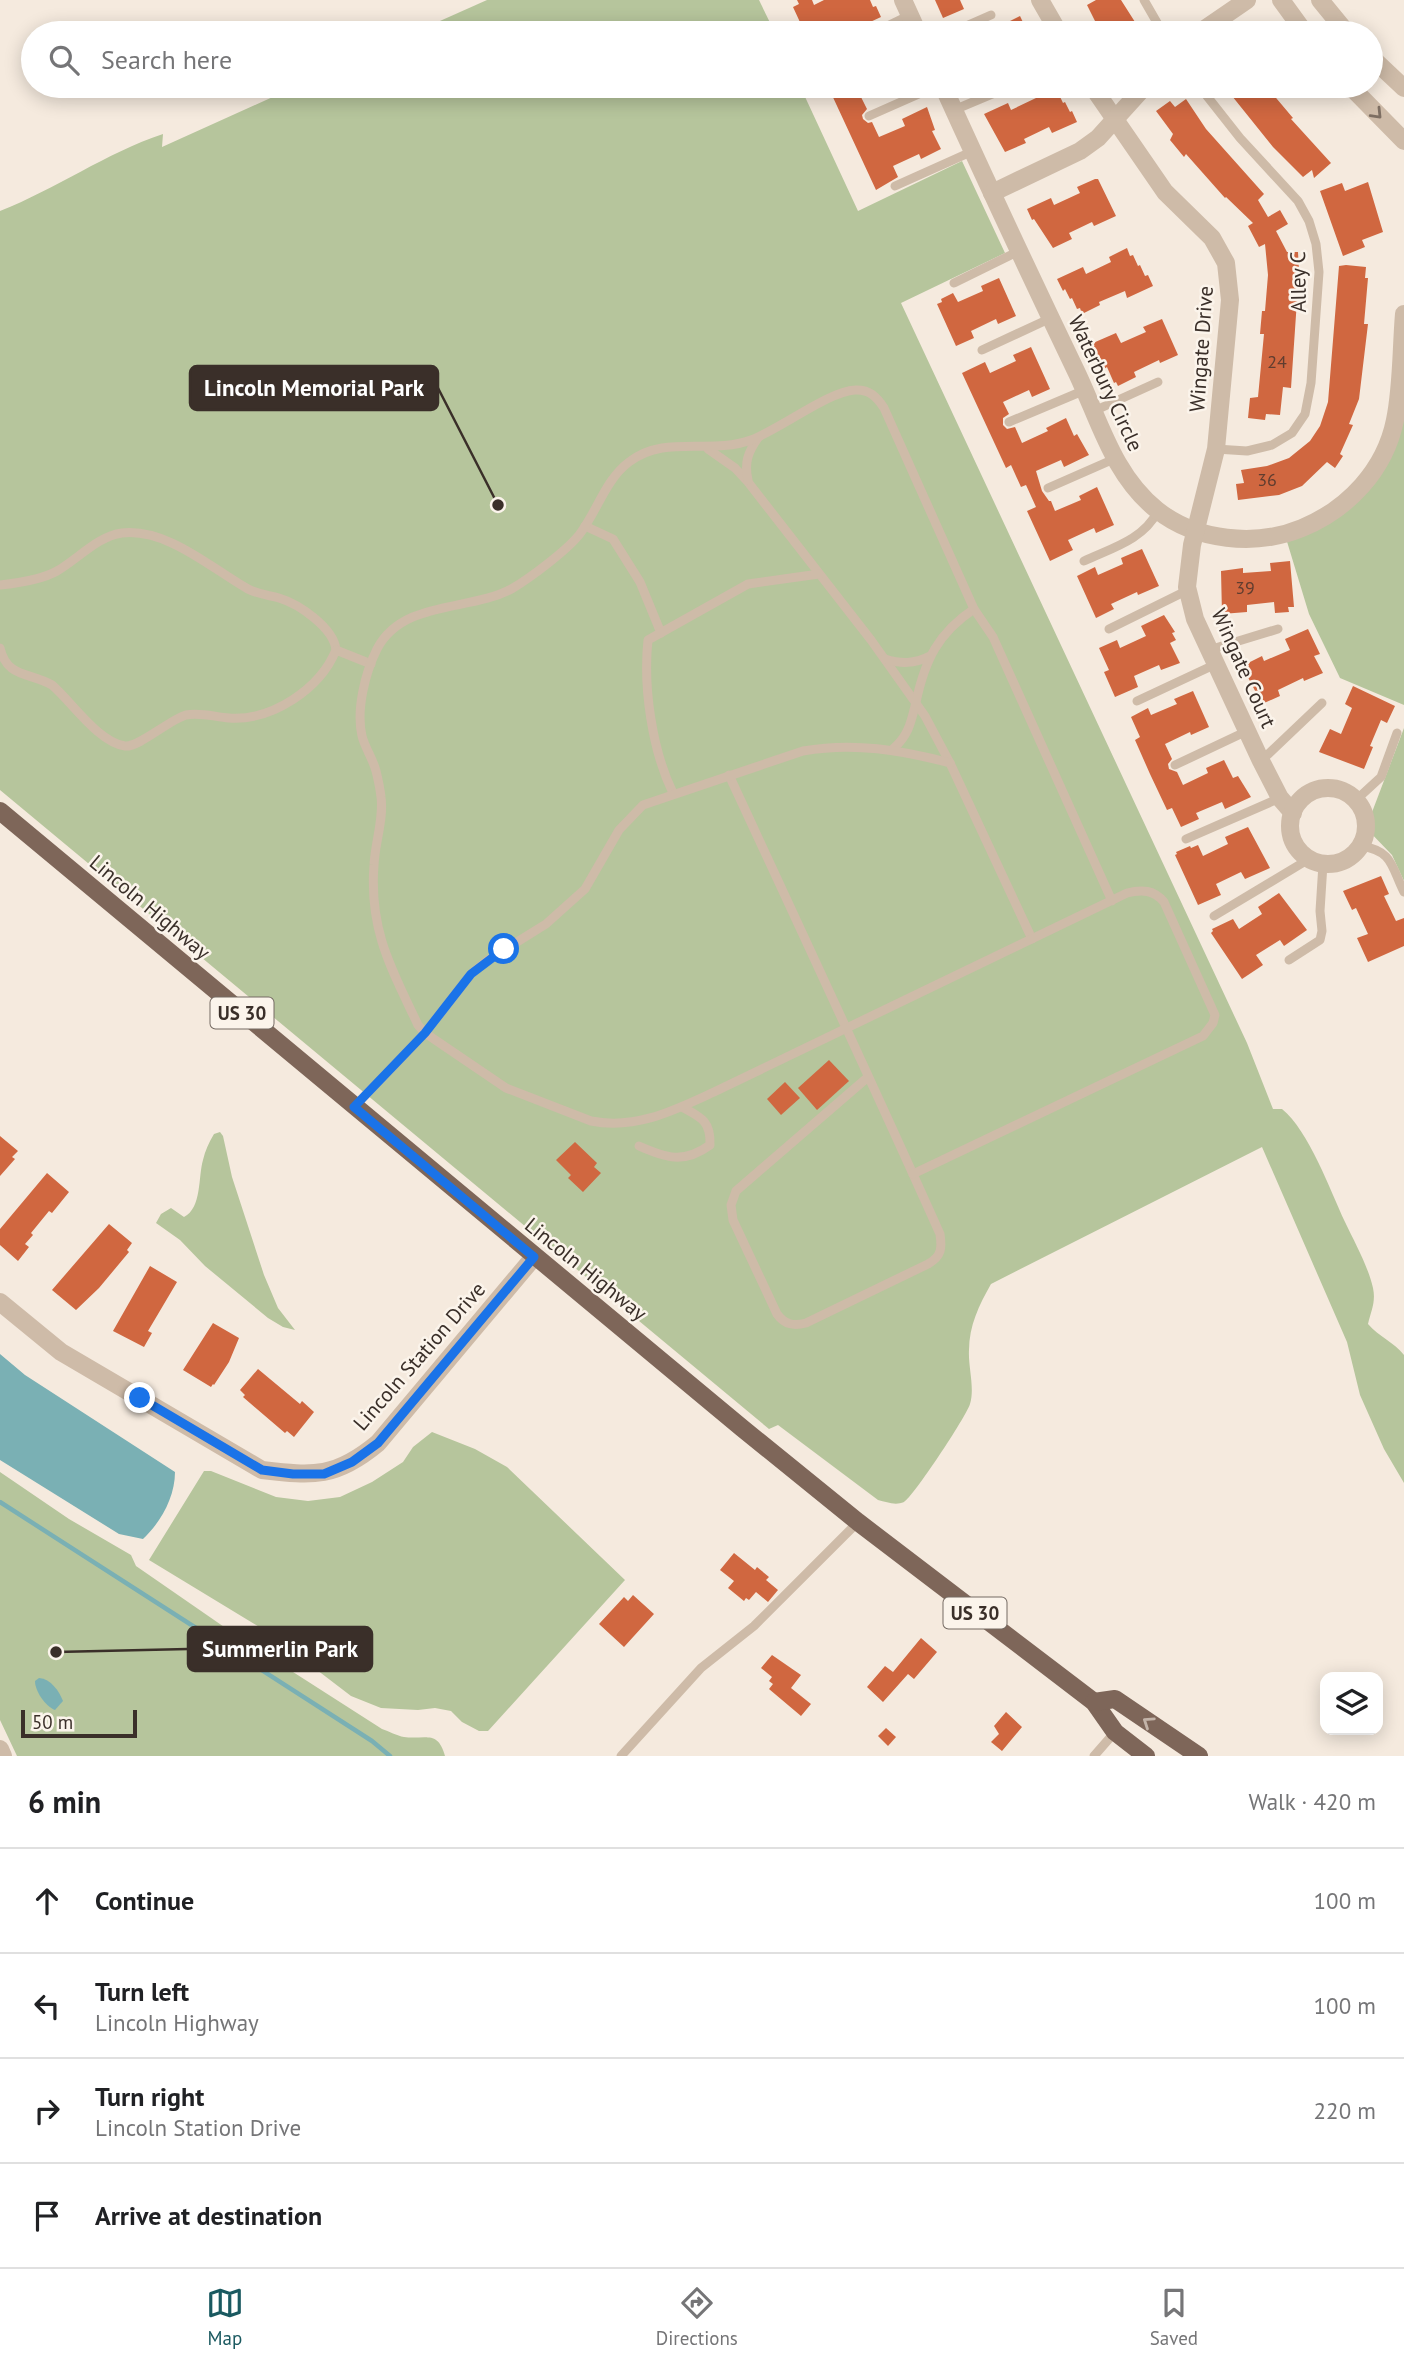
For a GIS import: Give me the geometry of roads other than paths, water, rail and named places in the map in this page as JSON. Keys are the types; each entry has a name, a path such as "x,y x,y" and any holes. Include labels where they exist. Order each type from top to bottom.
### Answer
{"main road":[{"name":"Lincoln Highway","path":"0,811 534,1257 858,1522 1094,1702 1115,1732 1146,1756"},
{"path":"1094,1702 1115,1699 1199,1756"}],"street":[{"path":"1040,0 1052,21"},
{"path":"1216,21 1247,0"},
{"path":"1281,0 1296,21"},
{"path":"1320,0 1338,21"},
{"path":"1383,68 1404,88"},
{"name":"Waterbury Circle","path":"948,98 1085,390 1114,459 1125,476 1158,511 1195,533 1248,539 1285,535 1323,519 1355,495 1379,461 1395,419 1404,314"},
{"name":"Wingate Drive","path":"1100,98 1166,191 1212,238 1226,263 1230,300 1216,449 1195,533"},
{"path":"992,193 1080,151 1098,138 1135,98"},
{"path":"1362,98 1404,141"},
{"name":"Wingate Court","path":"1195,533 1188,568 1188,590 1195,619 1279,798 1293,813"},
{"path":"1337,790 1356,800 1365,818 1366,828 1361,846 1345,860 1316,861 1294,844 1291,823 1293,813 1306,796 1316,791 1337,790"},
{"name":"Lincoln Station Drive","path":"0,1302 61,1352 262,1470 324,1474 352,1462 378,1443 534,1257"},
{"path":"0,1749 3,1756"}],"lane":[{"path":"1144,0 1156,21"},
{"path":"889,21 906,8"},
{"path":"977,21 991,15"},
{"path":"869,116 910,98"},
{"path":"954,110 983,98"},
{"name":"Alley C","path":"1208,98 1240,138 1298,201 1309,221 1316,243 1320,272 1311,383 1305,414 1292,433 1272,445 1247,451 1216,449"},
{"path":"895,186 972,151"},
{"path":"954,283 1019,251"},
{"path":"982,350 1051,318"},
{"path":"1094,411 1158,382"},
{"path":"913,1174 1203,1036 1213,1023 1215,1015 1159,896 1153,892 1136,890 682,1107 636,1122 605,1124 592,1121 506,1088 425,1033 418,1025 385,954 375,913 374,862 382,800 376,770 363,739 360,723 362,701 378,647 404,622 422,613 478,600 510,589 577,537 608,485 630,460 660,447 722,447 760,436 846,391 856,389 872,394 884,408 974,609 993,637 1112,901"},
{"path":"1009,422 1085,390"},
{"path":"748,482 748,454 760,436"},
{"path":"705,447 720,455 748,482 885,659 915,702 950,763 1032,939"},
{"path":"1048,488 1114,459"},
{"path":"1084,561 1138,536 1158,511"},
{"path":"585,526 613,539 640,582 661,633"},
{"path":"0,585 54,573 102,541 118,534 135,532 194,554 249,590 295,605 325,627 335,642 336,650 331,661 309,686 294,698 266,713 230,718 186,715 159,728 138,743 125,746 106,737 52,685 15,671 3,661 0,648"},
{"path":"673,793 662,772 645,671 648,640 748,583 819,574"},
{"path":"1109,629 1188,590"},
{"path":"893,749 902,741 911,726 915,702 930,656 942,635 974,609"},
{"path":"1137,702 1212,657 1278,629"},
{"path":"336,650 371,664"},
{"path":"885,659 913,663 930,656"},
{"path":"1261,761 1322,703"},
{"path":"1175,765 1247,730"},
{"path":"1356,800 1381,777 1397,733"},
{"path":"354,1107 425,1033 471,974 488,960 547,924 585,888 619,830 643,805 803,751 824,747 893,749 950,763"},
{"path":"729,775 913,1174 940,1234 942,1249 934,1260 806,1323 785,1323 777,1314 733,1220 733,1198 736,1191 868,1077"},
{"path":"1186,839 1279,798"},
{"path":"1361,846 1377,848 1383,853 1390,861 1404,892"},
{"path":"1214,916 1316,861 1322,931 1320,940 1289,960"},
{"path":"639,1146 658,1155 680,1158 697,1155 710,1145 711,1130 701,1117 682,1107"},
{"path":"621,1756 701,1668 754,1626 858,1522"},
{"path":"1094,1756 1115,1732"}],"water":[{"path":"0,1354 25,1375 175,1472 173,1491 166,1508 143,1539 119,1534 0,1460"},
{"path":"39,1678 51,1683 63,1701 55,1710 44,1702 39,1694 35,1681"}],"waterway":[{"path":"0,1502 372,1741 390,1756"}],"place":[{"name":"Lincoln Memorial Park","path":"498,505"},
{"name":"Summerlin Park","path":"56,1652"}]}
